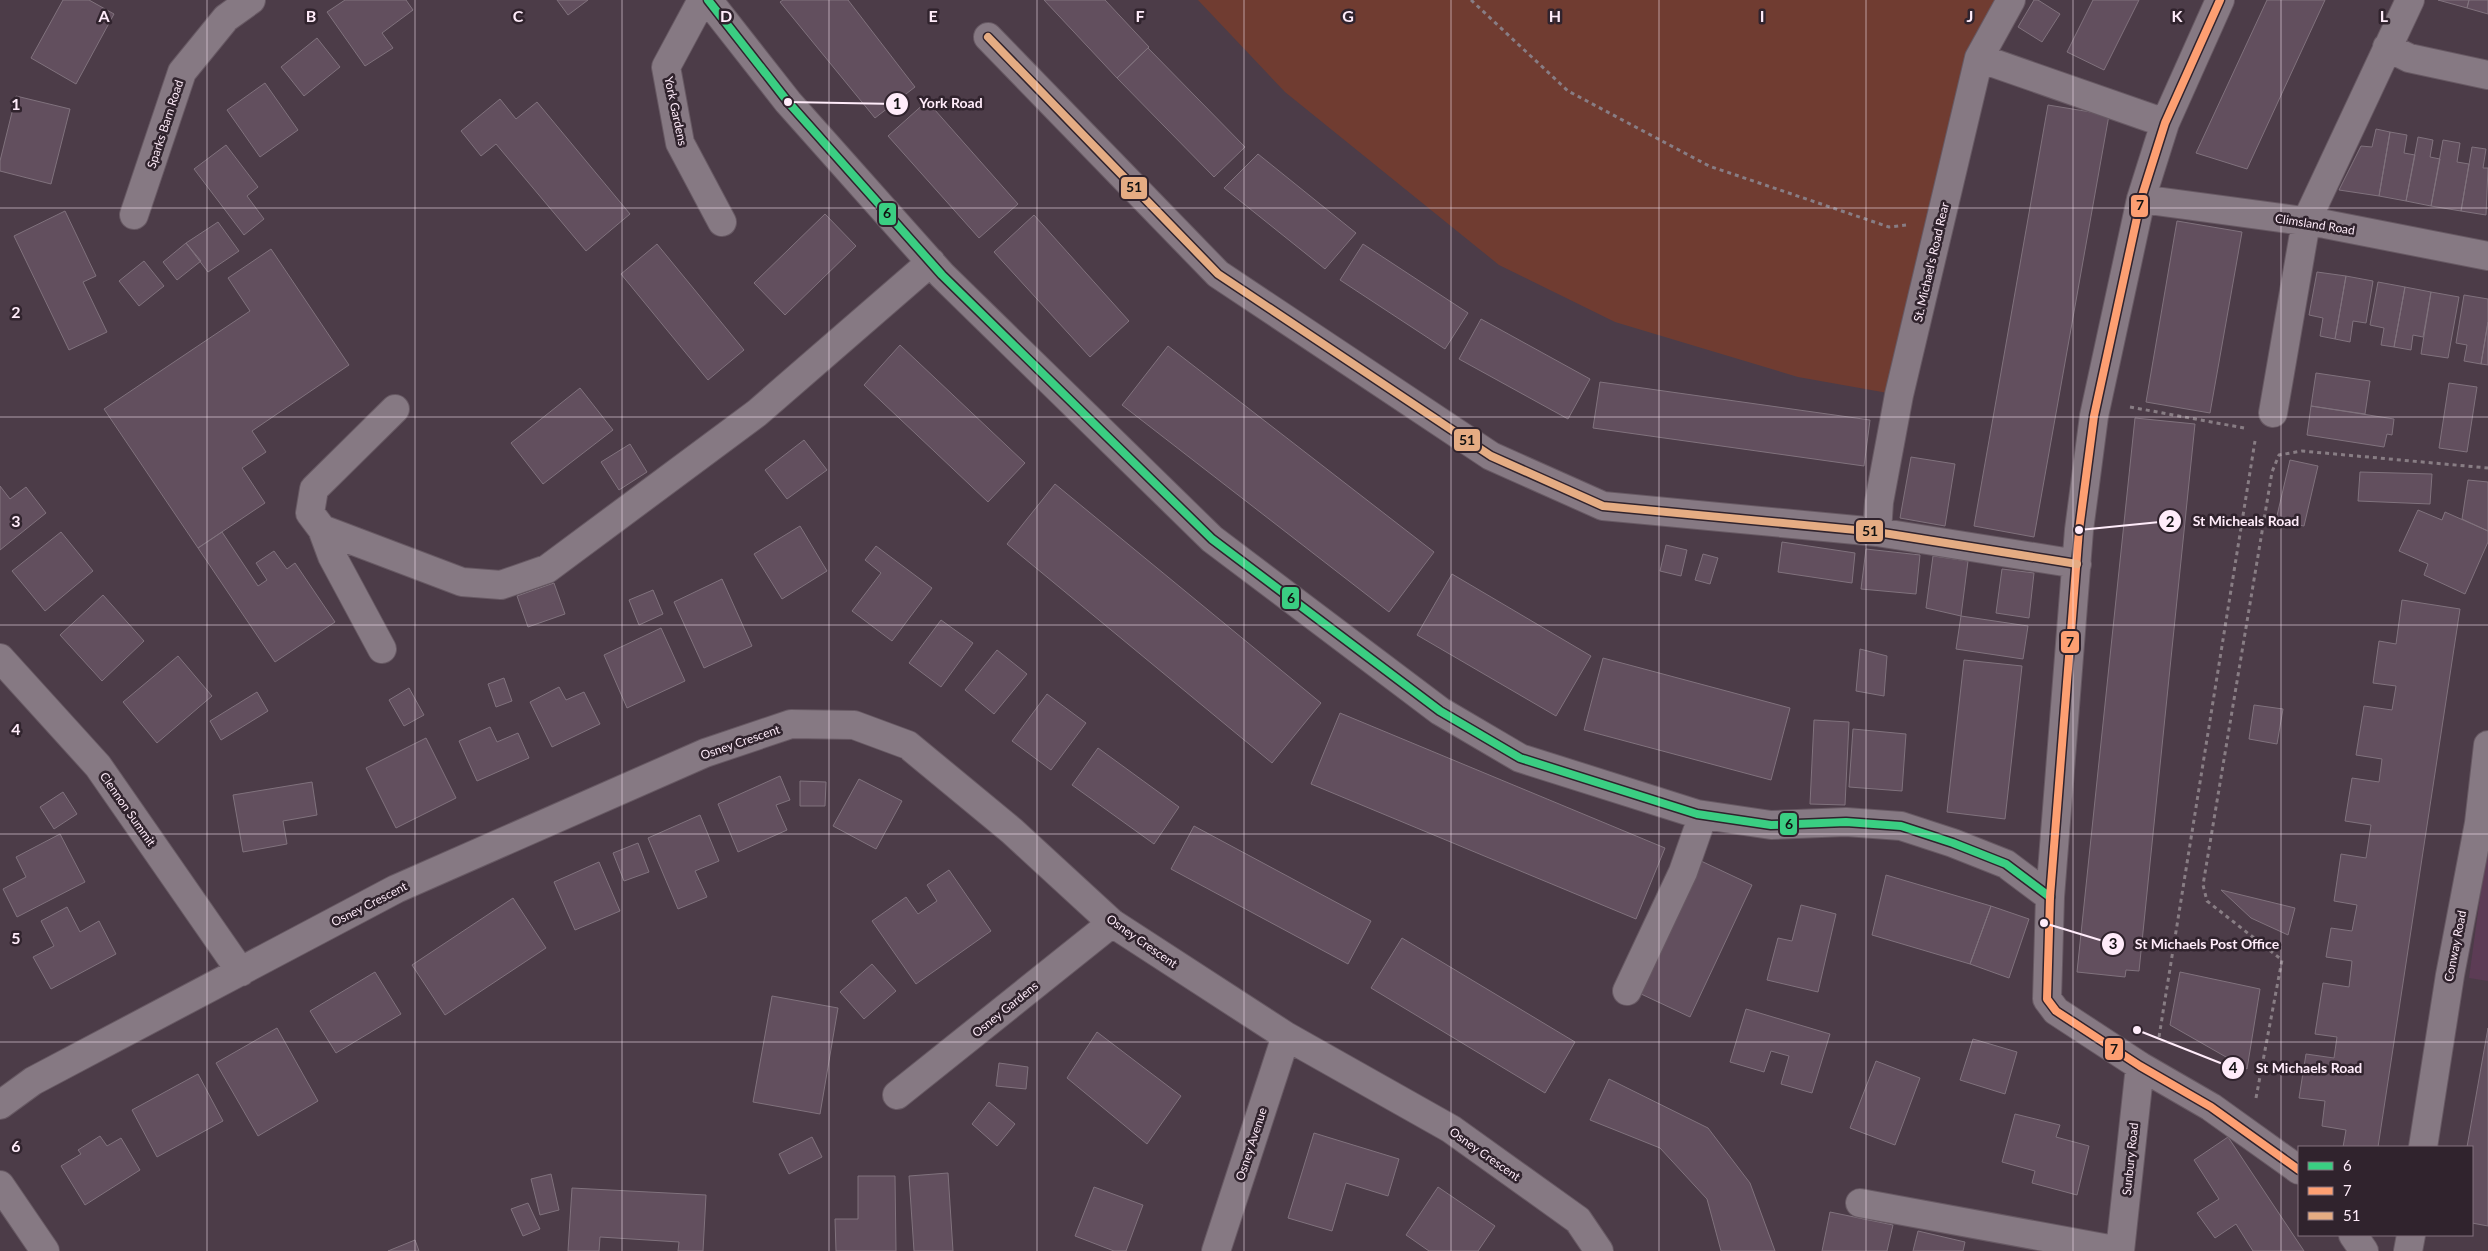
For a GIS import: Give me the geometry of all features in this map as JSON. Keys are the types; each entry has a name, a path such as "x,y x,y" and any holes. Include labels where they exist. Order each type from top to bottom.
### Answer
{"street":[{"name":"Sparks Barn Road","path":"134,215 182,72 226,18 251,0"},
{"name":"York Gardens","path":"702,0 666,67 680,143 722,222"},
{"path":"708,0 788,102 931,262 1212,539 1440,712 1520,758 1703,815 1771,825 1846,822 1901,826 1953,843 2006,864 2050,897"},
{"name":"St. Michael's Road Rear","path":"1876,532 1879,502 1899,395 1979,58 2011,0"},
{"path":"2220,0 2164,123 2141,199 2098,400 2079,530 2076,564 2050,897 2047,999 2056,1011 2249,1133 2298,1169"},
{"path":"2265,422 2306,222 2410,0"},
{"path":"988,37 1218,274 1491,456 1603,506 1876,532 2076,564"},
{"path":"2387,47 2409,58 2488,75"},
{"path":"1979,58 2164,123"},
{"name":"Climsland Road","path":"2141,199 2306,222 2488,256"},
{"path":"322,529 462,582 501,586 548,569 757,413 931,262"},
{"path":"382,649 332,556 322,529 310,513 314,489 395,409"},
{"name":"Clennon Summit","path":"0,658 98,766 241,972"},
{"name":"Osney Crescent","path":"0,1105 33,1081 396,889 705,753 791,724 854,725 908,745 1012,831 1112,923 1286,1036 1451,1129 1578,1220 1599,1251"},
{"name":"Conway Road","path":"2423,1146 2450,975 2479,823 2488,745"},
{"path":"1627,991 1683,872 1703,815"},
{"name":"Osney Gardens","path":"898,1095 1112,923"},
{"name":"Osney Avenue","path":"1216,1251 1286,1036"},
{"name":"Sunbury Road","path":"2120,1251 2147,1070"},
{"path":"0,1186 45,1251"},
{"path":"1860,1203 2120,1251"},
{"path":"2354,1236 2364,1251"},
{"path":"2408,1251 2411,1236"}],"path":[{"path":"1471,0 1568,91 1709,166 1889,226 1909,225"},
{"path":"2098,400 2265,422 2147,1070"},
{"path":"2249,1133 2282,960 2207,901 2203,886 2272,472 2279,455 2302,450 2488,468"}],"shaded area":[{"path":"1198,0 1996,0 1967,50 1979,58 1899,395 1798,377 1615,322 1499,265 1285,92"},
{"path":"2488,854 2488,981 2469,978 2485,861"}],"building":[{"path":"63,0 89,0 114,14 76,84 31,58"},
{"path":"345,0 406,0 413,10 382,33 393,48 365,66 327,12"},
{"path":"557,0 588,0 568,15"},
{"path":"783,0 848,0 915,87 875,118 780,2"},
{"path":"1044,0 1105,0 1149,47 1117,78"},
{"path":"2034,0 2038,0 2060,14 2042,42 2018,27"},
{"path":"2093,0 2139,0 2104,70 2067,52"},
{"path":"2267,0 2325,0 2247,169 2196,153"},
{"path":"2438,0 2469,0 2467,8"},
{"path":"2469,0 2488,0 2488,14 2467,8"},
{"path":"317,38 340,67 304,96 281,67"},
{"path":"1148,48 1245,147 1214,177 1117,78"},
{"path":"265,83 298,130 260,157 227,110"},
{"path":"16,96 70,109 51,184 0,171 0,161"},
{"path":"500,99 516,119 537,102 630,214 586,251 496,144 481,156 461,131"},
{"path":"927,101 1018,204 979,238 888,136"},
{"path":"2048,105 2109,115 2034,537 1974,526"},
{"path":"2376,129 2390,132 2379,196 2339,190 2361,146 2372,147"},
{"path":"2390,132 2407,135 2404,153 2415,155 2406,201 2379,196"},
{"path":"2418,137 2433,140 2430,157 2440,159 2431,206 2406,201"},
{"path":"2443,140 2460,143 2457,162 2469,164 2461,211 2431,206"},
{"path":"226,145 258,187 247,196 264,219 244,235 194,169"},
{"path":"2472,147 2486,149 2483,168 2488,168 2486,215 2461,211"},
{"path":"1258,154 1356,233 1325,269 1224,188"},
{"path":"65,211 96,276 83,282 107,332 69,350 14,236"},
{"path":"825,214 856,246 785,315 754,283"},
{"path":"1034,215 1129,321 1090,357 994,252"},
{"path":"2177,221 2242,232 2210,413 2146,402"},
{"path":"218,222 239,251 208,272 186,243"},
{"path":"186,243 201,261 177,280 163,262"},
{"path":"657,244 744,350 708,380 621,274"},
{"path":"1363,244 1468,313 1445,349 1340,280"},
{"path":"271,249 349,365 252,431 266,452 242,468 265,503 198,548 104,409 250,311 228,278"},
{"path":"144,261 164,286 139,306 119,281"},
{"path":"2317,272 2346,276 2335,339 2320,336 2323,318 2309,315"},
{"path":"2346,276 2373,281 2366,323 2353,321 2350,342 2335,339"},
{"path":"2378,282 2405,287 2394,347 2381,345 2384,328 2370,325"},
{"path":"2405,287 2431,292 2423,337 2413,335 2411,350 2394,347"},
{"path":"2431,292 2459,297 2448,358 2421,354"},
{"path":"2464,295 2488,299 2488,322 2481,364 2464,361 2467,345 2456,343"},
{"path":"1481,319 1590,379 1568,419 1459,359"},
{"path":"2488,322 2488,365 2481,364"},
{"path":"900,345 1025,463 988,502 864,385"},
{"path":"1168,346 1434,552 1389,612 1122,405"},
{"path":"2316,373 2370,381 2365,414 2311,406"},
{"path":"1600,382 1870,420 1864,466 1593,428"},
{"path":"2449,383 2477,387 2467,452 2439,448"},
{"path":"580,388 613,430 543,484 511,443"},
{"path":"2311,406 2394,419 2392,435 2387,434 2384,447 2307,435"},
{"path":"2135,418 2195,424 2139,971 2126,970 2125,977 2077,972"},
{"path":"804,440 827,470 787,499 765,470"},
{"path":"630,444 647,472 619,490 601,462"},
{"path":"1911,457 1955,464 1945,526 1900,518"},
{"path":"2290,460 2318,466 2304,526 2276,520"},
{"path":"2360,472 2432,474 2430,504 2358,501"},
{"path":"2468,480 2488,482 2488,531 2462,519"},
{"path":"1055,484 1321,703 1272,763 1007,544"},
{"path":"0,486 10,499 26,487 46,513 0,550"},
{"path":"2418,510 2442,520 2445,512 2488,531 2488,542 2465,594 2424,575 2428,564 2399,551"},
{"path":"800,526 827,571 782,599 754,554"},
{"path":"61,532 93,571 45,611 12,571"},
{"path":"222,532 258,586 267,580 256,563 274,551 287,569 295,563 335,622 275,662 198,548"},
{"path":"1782,542 1855,553 1852,583 1778,572"},
{"path":"1666,545 1687,550 1681,576 1660,571"},
{"path":"876,546 932,588 892,641 852,611 881,573 865,560"},
{"path":"1866,549 1920,555 1916,594 1861,589"},
{"path":"1703,554 1718,558 1710,584 1695,580"},
{"path":"1933,556 1968,561 1961,616 1926,608"},
{"path":"2002,569 2034,573 2029,618 1996,613"},
{"path":"1452,574 1591,656 1556,716 1417,635"},
{"path":"722,579 752,646 704,668 674,602"},
{"path":"554,583 565,614 528,627 517,596"},
{"path":"653,590 663,614 639,625 629,600"},
{"path":"103,595 144,641 102,681 60,635"},
{"path":"2402,600 2460,609 2378,1146 2343,1146 2346,1130 2322,1126 2325,1101 2299,1098 2306,1054 2334,1058 2337,1037 2315,1034 2323,983 2349,987 2352,961 2326,957 2331,928 2352,931 2357,905 2334,901 2341,854 2366,858 2371,825 2345,821 2352,778 2379,782 2382,759 2356,755 2364,706 2392,710 2396,686 2373,683 2379,641 2396,644"},
{"path":"1961,616 2028,626 2023,659 1956,649"},
{"path":"941,620 973,643 941,687 909,663"},
{"path":"661,628 685,681 627,708 604,655"},
{"path":"1860,649 1887,656 1884,696 1856,691"},
{"path":"997,650 1027,674 994,714 965,690"},
{"path":"178,656 212,696 157,743 123,702"},
{"path":"1603,658 1790,708 1771,780 1584,730"},
{"path":"1964,660 2022,666 2005,819 1947,812"},
{"path":"504,678 512,701 496,707 488,684"},
{"path":"559,687 566,700 584,692 600,724 552,747 530,702"},
{"path":"409,688 424,715 404,726 389,700"},
{"path":"257,692 268,711 221,740 210,721"},
{"path":"1047,694 1086,723 1051,770 1012,741"},
{"path":"2254,705 2283,709 2277,744 2249,739"},
{"path":"1340,713 1665,848 1636,919 1311,784"},
{"path":"1814,720 1849,722 1845,805 1810,804"},
{"path":"490,727 497,742 518,733 529,758 477,781 459,741"},
{"path":"1853,729 1906,734 1902,791 1849,787"},
{"path":"426,738 456,798 396,828 366,768"},
{"path":"1098,748 1179,807 1154,844 1072,785"},
{"path":"780,776 790,800 776,805 787,830 738,852 718,804"},
{"path":"859,779 902,801 876,849 833,826"},
{"path":"800,781 826,782 825,806 800,806"},
{"path":"312,782 317,815 283,821 287,844 243,852 233,795"},
{"path":"63,792 77,814 54,829 40,807"},
{"path":"700,815 719,861 695,871 707,897 678,909 648,838"},
{"path":"1194,826 1371,921 1348,964 1171,869"},
{"path":"60,834 85,882 17,917 3,889 26,877 16,857"},
{"path":"638,843 649,872 624,881 613,853"},
{"path":"1701,861 1752,885 1690,1017 1639,993"},
{"path":"599,862 620,911 575,930 554,882"},
{"path":"949,870 991,931 916,984 872,921 906,897 918,914 937,901 927,885"},
{"path":"1886,875 1991,906 1970,964 1872,935"},
{"path":"2221,890 2295,908 2288,935 2251,918"},
{"path":"513,898 546,948 445,1015 412,965"},
{"path":"1801,905 1836,914 1818,992 1767,980 1778,938 1792,941"},
{"path":"1991,906 2029,919 2009,978 1970,964"},
{"path":"67,907 80,932 99,921 116,954 51,989 33,957 54,946 41,921"},
{"path":"1402,938 1575,1042 1545,1093 1371,988"},
{"path":"872,964 896,991 864,1019 840,992"},
{"path":"375,972 401,1014 336,1053 310,1011"},
{"path":"2180,972 2260,989 2247,1069 2170,1025"},
{"path":"772,996 838,1008 820,1114 753,1102"},
{"path":"1746,1009 1830,1034 1812,1093 1781,1084 1789,1056 1771,1051 1764,1072 1730,1062"},
{"path":"277,1028 318,1101 258,1136 216,1063"},
{"path":"2488,1028 2488,1226 2473,1223 2473,1146 2467,1146"},
{"path":"1097,1032 1181,1096 1147,1144 1067,1078"},
{"path":"1973,1039 2017,1052 2005,1094 1960,1080"},
{"path":"1876,1061 1920,1078 1895,1145 1850,1128"},
{"path":"999,1063 1028,1067 1026,1089 996,1086"},
{"path":"198,1074 223,1121 157,1157 132,1110"},
{"path":"1609,1079 1708,1128 1750,1183 1775,1251 1721,1251 1707,1199 1660,1148 1590,1120"},
{"path":"989,1102 1015,1124 997,1146 972,1124"},
{"path":"2015,1114 2060,1125 2056,1137 2089,1146 2077,1195 2032,1183 2035,1171 2002,1162"},
{"path":"1314,1133 1399,1159 1388,1196 1346,1183 1332,1231 1288,1218"},
{"path":"100,1136 107,1146 121,1138 140,1170 85,1205 61,1166 81,1154 78,1150"},
{"path":"812,1137 822,1157 789,1174 779,1154"},
{"path":"2228,1137 2304,1251 2253,1251 2236,1224 2215,1238 2197,1213 2219,1199 2194,1160"},
{"path":"948,1173 953,1251 914,1251 909,1176"},
{"path":"551,1174 559,1210 540,1215 531,1179"},
{"path":"858,1176 895,1176 896,1251 836,1251 835,1219 858,1219"},
{"path":"1094,1187 1143,1205 1126,1251 1114,1251 1075,1236"},
{"path":"1438,1187 1495,1226 1478,1251 1429,1251 1406,1235"},
{"path":"572,1188 706,1195 703,1251 678,1251 679,1242 600,1237 599,1251 568,1251"},
{"path":"528,1203 540,1229 523,1236 511,1209"},
{"path":"1830,1212 1893,1225 1887,1251 1822,1251"},
{"path":"1918,1231 1965,1242 1963,1251 1913,1251"},
{"path":"415,1240 419,1251 388,1251"}],"transit line":[{"name":"6","path":"708,0 788,102 942,275 1212,539 1440,711 1520,758 1697,814 1771,825 1846,822 1901,826 1953,843 2006,864 2050,897"},
{"name":"7","path":"2220,0 2165,123 2141,199 2094,416 2079,530 2050,897 2047,999 2056,1011 2140,1066 2211,1107 2298,1169"},
{"name":"51","path":"988,37 1218,274 1491,456 1603,506 1877,532 2077,564"}],"place":[{"name":"York Road","path":"788,102"},
{"name":"St Micheals Road","path":"2079,530"},
{"name":"St Michaels Post Office","path":"2044,923"},
{"name":"St Michaels Road","path":"2137,1030"}]}
